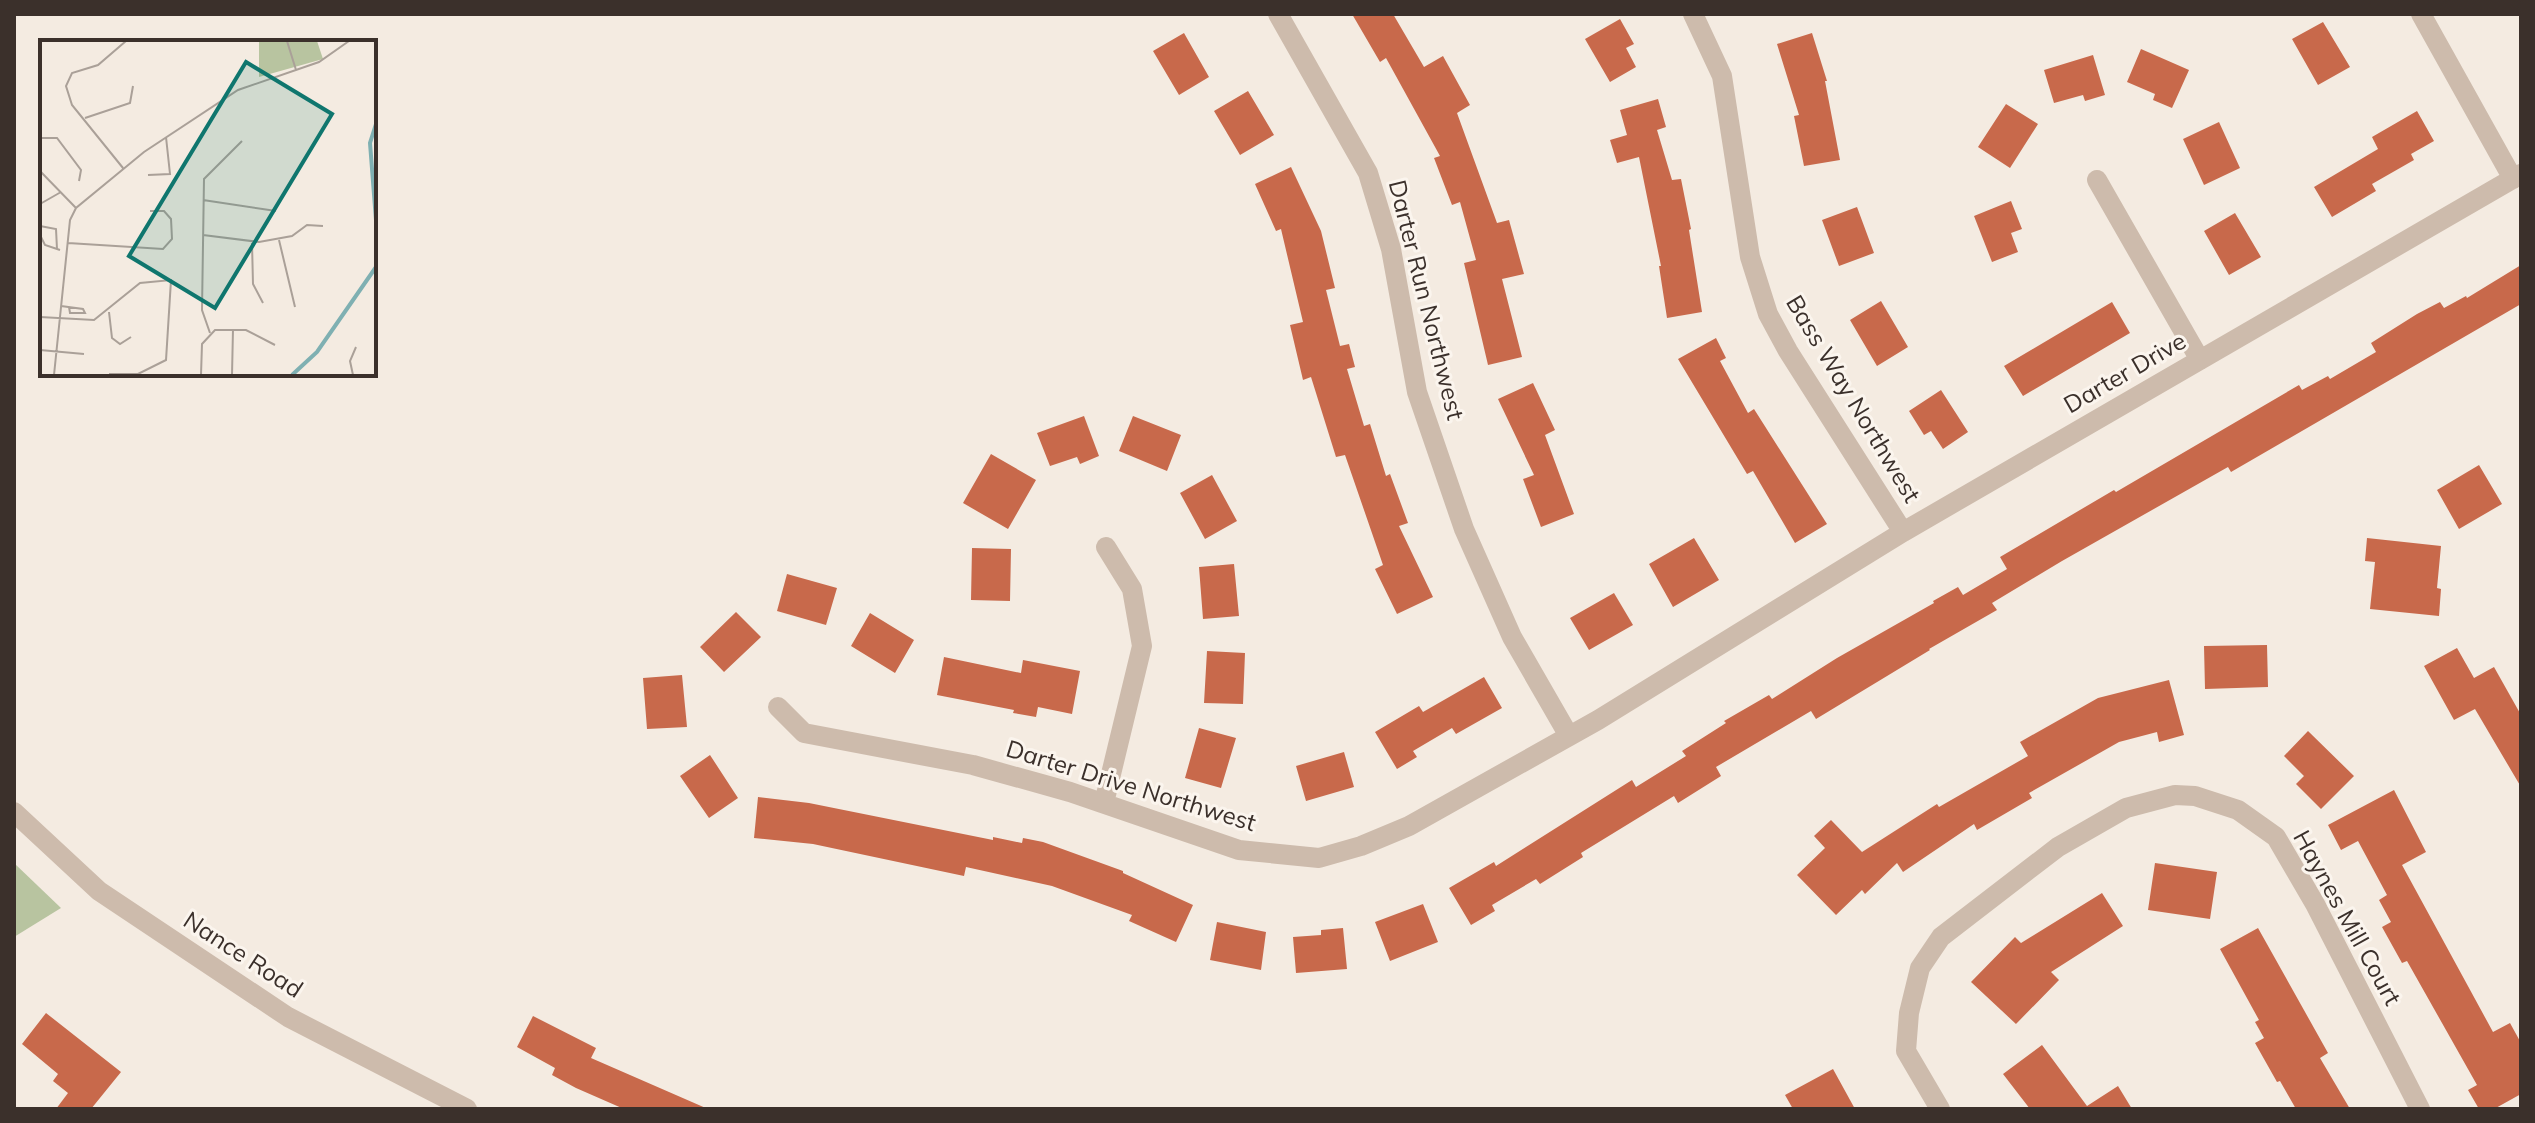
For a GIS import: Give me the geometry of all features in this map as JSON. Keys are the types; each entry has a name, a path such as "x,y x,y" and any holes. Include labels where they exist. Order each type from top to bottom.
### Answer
{"street":[{"name":"Darter Run Northwest","path":"1278,14 1368,173 1391,249 1417,392 1464,529 1512,637 1569,736"},
{"path":"2421,14 2517,176"},
{"name":"Bass Way Northwest","path":"1699,16 1722,76 1750,257 1768,314 1788,351 1903,532"},
{"name":"Darter Drive","path":"1758,621 1903,532 2517,176"},
{"path":"2097,180 2200,360"},
{"path":"1104,803 1142,646 1132,589 1106,547"},
{"name":"Darter Drive Northwest","path":"778,707 804,733 973,765 1104,803 1239,850 1319,858 1361,846 1409,826 1569,736 1758,621"},
{"name":"Haynes Mill Court","path":"1940,1109 1906,1051 1909,1013 1920,968 1941,937 2058,847 2126,808 2175,795 2195,796 2238,810 2276,837 2315,904 2420,1109"},
{"name":"Nance Road","path":"14,812 99,891 288,1017 467,1109"}],"green space":[{"path":"14,863 61,908 14,937"}],"building":[{"path":"1352,14 1393,14 1424,67 1443,56 1470,105 1457,113 1497,223 1509,220 1524,274 1502,279 1522,357 1488,365 1464,263 1476,260 1460,202 1452,205 1434,158 1440,156 1386,58 1380,62"},
{"path":"1620,19 1634,44 1626,48 1636,67 1610,82 1585,39"},
{"path":"2323,22 2350,67 2318,85 2292,39"},
{"path":"1184,33 1209,77 1179,95 1153,51"},
{"path":"1812,33 1827,81 1840,160 1804,166 1794,116 1799,115 1777,44"},
{"path":"2141,49 2189,70 2172,108 2153,100 2155,94 2127,82"},
{"path":"2093,55 2105,95 2085,101 2083,95 2054,103 2044,70"},
{"path":"1248,91 1274,135 1240,155 1214,111"},
{"path":"1658,99 1666,127 1657,130 1672,180 1681,179 1702,312 1667,318 1661,266 1639,157 1617,163 1610,140 1627,135 1620,110"},
{"path":"2006,104 2038,124 2010,168 1978,147"},
{"path":"2417,111 2434,141 2411,154 2414,160 2372,184 2376,191 2332,217 2314,187 2378,149 2372,137"},
{"path":"2219,122 2240,168 2204,185 2183,139"},
{"path":"1291,167 1321,231 1335,288 1326,290 1340,346 1349,344 1355,367 1347,369 1364,426 1370,424 1386,476 1390,474 1408,523 1399,526 1433,597 1397,614 1375,569 1383,565 1345,455 1336,457 1311,377 1303,380 1290,325 1303,322 1281,229 1276,231 1255,184"},
{"path":"2011,201 2022,229 2011,233 2018,252 1992,262 1974,216"},
{"path":"1857,207 1874,253 1839,266 1822,220"},
{"path":"2235,213 2261,257 2229,275 2204,231"},
{"path":"2521,265 2521,304 2231,472 2228,467 2062,561 1992,603 1997,610 1816,719 1811,711 1716,767 1721,776 1678,803 1674,796 1581,853 1583,857 1540,884 1536,879 1492,905 1495,911 1471,925 1449,888 1494,862 1496,866 1632,780 1636,787 1686,756 1682,751 1726,723 1724,721 1769,695 1772,699 1933,601 1958,587 1963,595 2007,569 2000,557 2114,490 2116,492 2299,385 2302,390 2328,376 2330,379 2376,352 2371,343 2417,314 2440,302 2444,308 2467,298"},
{"path":"1881,301 1908,347 1877,366 1850,320"},
{"path":"2112,302 2130,333 2023,396 2004,366"},
{"path":"1716,338 1726,358 1720,361 1748,413 1754,409 1827,524 1795,543 1753,471 1747,474 1678,359"},
{"path":"1533,383 1555,430 1545,435 1574,514 1541,527 1523,479 1534,475 1498,399"},
{"path":"1941,390 1968,432 1943,449 1931,431 1924,435 1909,411"},
{"path":"1084,416 1099,456 1080,464 1077,457 1050,466 1037,433"},
{"path":"1133,416 1181,435 1167,471 1119,451"},
{"path":"991,454 1036,480 1008,529 963,503"},
{"path":"2479,465 2502,504 2459,529 2437,490"},
{"path":"1212,475 1237,521 1205,539 1180,493"},
{"path":"1694,538 1719,580 1673,607 1649,564"},
{"path":"2367,538 2441,546 2437,588 2441,589 2439,616 2370,609 2375,562 2365,561"},
{"path":"972,548 1011,549 1010,601 971,600"},
{"path":"1234,564 1239,616 1203,619 1199,567"},
{"path":"787,574 837,588 826,625 777,611"},
{"path":"1614,593 1633,625 1589,650 1570,618"},
{"path":"736,612 761,637 724,672 700,647"},
{"path":"870,613 914,640 895,673 851,646"},
{"path":"2267,645 2268,687 2205,689 2204,646"},
{"path":"2457,648 2474,678 2494,667 2521,715 2521,787 2475,709 2454,720 2424,666"},
{"path":"1207,651 1245,653 1243,704 1204,703"},
{"path":"944,657 1021,673 1023,660 1080,671 1072,714 1038,707 1036,717 937,695"},
{"path":"682,675 687,727 647,729 643,678"},
{"path":"1484,677 1502,708 1456,734 1452,728 1413,751 1417,757 1397,769 1375,732 1419,706 1423,712"},
{"path":"2169,680 2184,735 2159,742 2157,732 2119,742 2029,793 2032,798 1977,830 1974,824 1903,872 1897,863 1865,894 1862,890 1836,915 1797,875 1825,848 1814,836 1831,820 1862,852 1937,804 1939,807 2028,756 2020,742 2098,698"},
{"path":"1199,728 1236,738 1221,788 1185,778"},
{"path":"2308,731 2354,776 2321,809 2296,784 2304,776 2284,756"},
{"path":"1344,752 1354,787 1306,801 1296,766"},
{"path":"710,755 738,798 709,818 680,776"},
{"path":"2394,790 2426,852 2402,865 2493,1032 2510,1023 2521,1043 2521,1094 2494,1109 2479,1109 2468,1090 2477,1085 2407,961 2402,963 2382,927 2391,922 2379,900 2387,895 2358,841 2341,850 2328,825"},
{"path":"758,797 809,803 993,840 993,837 1022,843 1023,838 1043,842 1123,871 1193,905 1176,942 1129,921 1132,915 1052,886 966,867 964,876 813,844 754,838"},
{"path":"2155,863 2217,872 2210,919 2148,910"},
{"path":"2102,893 2123,926 2051,972 2059,980 2016,1024 1971,982 2015,937 2021,943"},
{"path":"1423,904 1438,942 1390,961 1375,922"},
{"path":"1217,922 1266,932 1261,970 1210,960"},
{"path":"1343,928 1347,969 1296,973 1293,937 1321,935 1321,930"},
{"path":"2258,928 2328,1053 2320,1058 2350,1109 2296,1109 2255,1043 2264,1038 2255,1022 2259,1020 2220,949"},
{"path":"46,1013 121,1072 91,1109 56,1109 68,1093 53,1081 58,1074 22,1044"},
{"path":"533,1016 596,1048 591,1058 708,1109 624,1109 576,1088 552,1075 555,1068 517,1047"},
{"path":"2042,1045 2087,1106 2118,1086 2132,1109 2030,1109 2003,1074"},
{"path":"1833,1069 1855,1109 1793,1109 1785,1095"}]}
